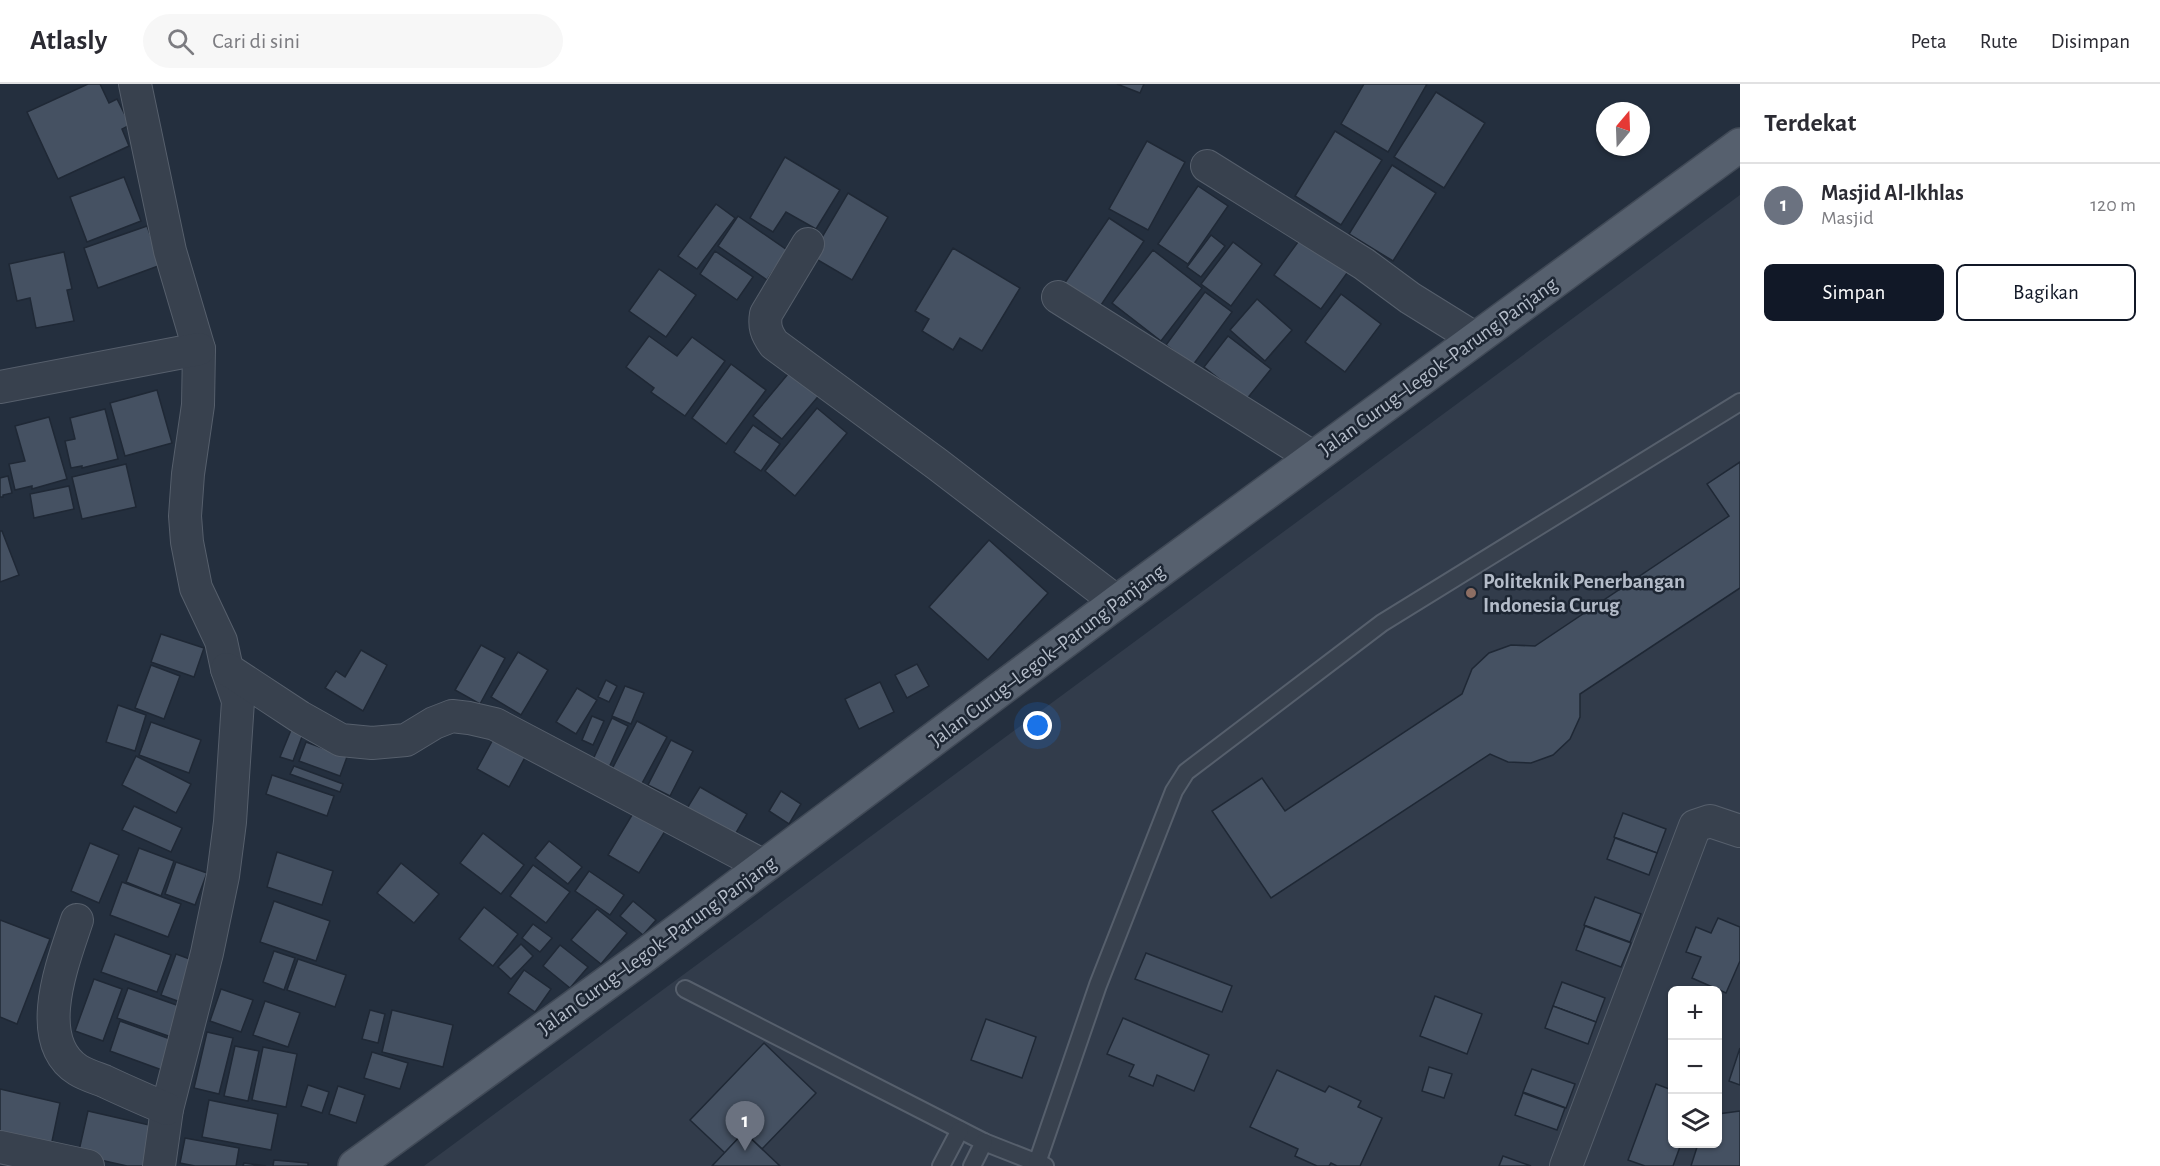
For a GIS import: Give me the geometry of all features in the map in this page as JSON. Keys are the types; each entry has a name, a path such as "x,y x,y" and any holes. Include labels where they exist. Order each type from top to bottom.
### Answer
{"main road":[{"name":"Jalan Curug–Legok–Parung Panjang","path":"355,1166 764,866 1117,602 1740,145"}],"street":[{"path":"135,84 170,251 200,349 198,405 185,516 187,542 196,588 221,641 227,669 238,701 230,822 224,865 207,953 168,1109 159,1166"},
{"path":"1208,166 1364,264 1410,298 1476,339"},
{"path":"808,244 766,314 764,325 767,335 774,344 937,464 1117,602"},
{"path":"1058,297 1314,458"},
{"path":"0,387 200,349"},
{"path":"227,669 300,717 341,740 372,742 406,740 434,723 453,716 469,717 495,724 764,866"},
{"path":"1566,1166 1695,826 1710,821 1740,831"},
{"path":"77,920 57,990 53,1030 59,1046 66,1058 78,1070 168,1109"},
{"path":"0,1148 88,1166"}],"lane":[{"path":"685,988 984,1142 1041,1165 1098,985 1174,791 1186,772 1382,623 1740,402"},
{"path":"941,1166 960,1130"},
{"path":"972,1166 984,1142"}],"shaded area":[{"name":"Politeknik Penerbangan Indonesia Curug","path":"1740,195 1740,1166 424,1166"}],"building":[{"path":"88,84 100,84 109,103 117,99 130,125 122,129 129,146 58,179 27,112"},
{"path":"1117,84 1144,84 1140,93"},
{"path":"1364,84 1427,84 1388,152 1341,124"},
{"path":"1436,92 1485,123 1444,188 1394,157"},
{"path":"1335,131 1382,160 1341,225 1295,196"},
{"path":"1147,141 1185,162 1148,230 1109,209"},
{"path":"785,157 840,190 816,229 786,212 773,232 750,218"},
{"path":"1392,165 1436,193 1393,261 1349,234"},
{"path":"124,177 141,221 87,242 70,197"},
{"path":"1198,186 1228,206 1188,264 1158,244"},
{"path":"848,193 888,217 852,280 811,256"},
{"path":"716,204 735,218 697,269 678,256"},
{"path":"738,216 787,250 767,280 718,246"},
{"path":"1109,218 1144,241 1097,311 1062,287"},
{"path":"147,226 161,265 98,288 84,248"},
{"path":"1211,235 1225,246 1201,277 1187,267"},
{"path":"1303,235 1350,269 1321,309 1274,275"},
{"path":"1233,242 1262,264 1231,306 1201,284"},
{"path":"953,248 1020,288 982,351 960,338 953,350 922,331 929,319 915,311"},
{"path":"1153,250 1202,288 1161,341 1112,303"},
{"path":"715,251 753,277 737,300 700,274"},
{"path":"64,252 72,289 67,290 74,321 36,328 30,298 17,301 9,264"},
{"path":"659,269 696,295 666,337 629,311"},
{"path":"1205,292 1232,312 1193,365 1166,345"},
{"path":"1341,294 1381,324 1345,372 1305,342"},
{"path":"1257,299 1292,330 1265,361 1230,330"},
{"path":"649,336 677,356 692,337 725,361 685,416 651,392 654,388 626,367"},
{"path":"1228,336 1271,369 1246,400 1204,367"},
{"path":"731,364 766,390 726,444 692,418"},
{"path":"793,368 822,392 782,439 753,416"},
{"path":"157,390 172,443 125,456 110,403"},
{"path":"817,408 847,433 795,496 765,471"},
{"path":"105,409 118,459 82,468 82,466 71,468 65,441 75,439 70,418"},
{"path":"49,417 67,479 32,489 32,486 15,490 9,464 25,461 15,426"},
{"path":"753,425 780,444 761,471 734,452"},
{"path":"1740,462 1740,588 1580,694 1580,717 1570,739 1553,755 1531,763 1508,762 1490,754 1271,898 1212,811 1262,778 1285,811 1462,694 1472,669 1489,653 1511,645 1535,646 1729,516 1707,484"},
{"path":"126,464 136,507 82,519 72,477"},
{"path":"8,476 12,493 0,497 0,478"},
{"path":"69,486 74,509 34,518 30,494"},
{"path":"0,531 2,531 19,575 0,582"},
{"path":"989,540 1048,593 988,660 929,607"},
{"path":"161,634 204,648 194,677 151,662"},
{"path":"481,645 505,658 480,704 455,690"},
{"path":"361,650 387,665 363,711 325,688 336,671 345,677"},
{"path":"518,652 548,670 521,715 491,697"},
{"path":"917,664 929,686 907,698 895,675"},
{"path":"151,665 180,676 164,719 135,708"},
{"path":"606,680 617,686 609,702 598,697"},
{"path":"880,682 894,712 859,729 845,699"},
{"path":"625,686 644,693 631,724 612,716"},
{"path":"577,688 597,700 576,734 556,722"},
{"path":"118,705 146,715 135,751 106,742"},
{"path":"592,716 604,721 593,745 582,740"},
{"path":"612,718 628,726 606,774 590,766"},
{"path":"637,721 667,737 640,787 611,771"},
{"path":"151,722 201,740 189,773 139,755"},
{"path":"291,730 303,734 293,761 280,757"},
{"path":"497,732 529,750 509,787 477,769"},
{"path":"671,740 693,751 670,796 648,785"},
{"path":"306,742 347,757 340,776 299,761"},
{"path":"136,756 191,784 176,813 122,785"},
{"path":"294,766 343,784 340,792 290,774"},
{"path":"272,775 334,796 327,816 266,794"},
{"path":"700,787 747,814 733,838 686,810"},
{"path":"781,791 801,804 789,824 769,811"},
{"path":"134,806 182,828 171,852 122,830"},
{"path":"635,810 667,828 639,873 608,855"},
{"path":"1623,813 1666,829 1657,853 1614,837"},
{"path":"483,833 524,865 501,894 460,863"},
{"path":"1615,838 1657,853 1649,875 1607,859"},
{"path":"549,841 582,867 568,884 535,858"},
{"path":"90,843 119,855 99,903 71,891"},
{"path":"139,848 174,861 161,896 126,882"},
{"path":"277,852 333,871 322,905 267,887"},
{"path":"176,862 207,873 195,905 165,894"},
{"path":"401,863 439,894 414,923 377,893"},
{"path":"533,865 570,892 546,923 510,896"},
{"path":"589,871 624,895 610,915 575,891"},
{"path":"122,882 181,904 168,937 110,915"},
{"path":"1595,897 1641,914 1630,942 1584,925"},
{"path":"274,901 330,921 316,961 260,942"},
{"path":"633,901 656,920 643,935 620,916"},
{"path":"484,907 518,934 493,966 459,939"},
{"path":"597,909 627,933 601,964 571,940"},
{"path":"1718,918 1740,927 1740,961 1726,993 1722,991 1722,986 1710,986 1692,978 1701,957 1686,952 1696,927 1711,933"},
{"path":"0,920 50,939 17,1024 0,1017"},
{"path":"533,924 552,938 540,952 522,938"},
{"path":"1585,926 1631,943 1621,967 1576,950"},
{"path":"115,934 171,955 157,992 101,972"},
{"path":"521,944 533,956 511,979 498,967"},
{"path":"560,945 588,967 570,988 543,966"},
{"path":"274,951 295,958 284,990 263,982"},
{"path":"1146,953 1232,986 1222,1012 1135,979"},
{"path":"176,954 198,962 183,1003 161,995"},
{"path":"298,959 346,975 335,1007 287,990"},
{"path":"524,970 551,989 535,1012 508,993"},
{"path":"94,979 122,989 103,1041 75,1031"},
{"path":"1562,982 1605,998 1596,1022 1553,1006"},
{"path":"128,988 185,1008 174,1038 117,1018"},
{"path":"221,989 253,1000 241,1032 210,1021"},
{"path":"1435,996 1482,1014 1467,1054 1420,1036"},
{"path":"265,1001 300,1013 288,1047 253,1035"},
{"path":"1553,1006 1596,1022 1588,1044 1545,1028"},
{"path":"370,1010 385,1014 378,1043 362,1039"},
{"path":"392,1010 453,1025 443,1067 382,1052"},
{"path":"1123,1018 1209,1055 1194,1091 1157,1075 1153,1086 1129,1076 1134,1065 1107,1054"},
{"path":"986,1019 1036,1037 1022,1078 971,1060"},
{"path":"120,1021 173,1040 162,1070 110,1051"},
{"path":"207,1032 233,1038 219,1094 194,1088"},
{"path":"764,1043 816,1093 762,1149 744,1132 725,1153 690,1120"},
{"path":"235,1046 259,1051 248,1101 224,1096"},
{"path":"263,1047 297,1054 286,1107 252,1100"},
{"path":"1740,1048 1740,1085 1729,1081"},
{"path":"372,1052 408,1063 400,1089 364,1078"},
{"path":"1429,1067 1452,1074 1444,1098 1422,1091"},
{"path":"1532,1069 1575,1084 1566,1108 1523,1092"},
{"path":"1277,1070 1325,1092 1329,1086 1361,1101 1358,1107 1382,1118 1360,1166 1337,1166 1331,1163 1329,1166 1317,1166 1295,1156 1298,1149 1250,1127"},
{"path":"1656,1084 1668,1088 1668,1148 1680,1148 1673,1166 1645,1166 1628,1160"},
{"path":"308,1085 329,1092 322,1113 301,1106"},
{"path":"338,1086 365,1095 356,1123 329,1114"},
{"path":"0,1089 60,1103 50,1151 0,1140"},
{"path":"1523,1093 1565,1108 1557,1130 1515,1115"},
{"path":"209,1100 278,1114 271,1150 202,1137"},
{"path":"88,1111 158,1127 149,1166 127,1166 78,1155"},
{"path":"1740,1111 1740,1166 1691,1166 1697,1148 1722,1148 1722,1113"},
{"path":"744,1132 780,1166 712,1166"},
{"path":"185,1138 239,1148 236,1166 195,1166 180,1163"},
{"path":"1503,1156 1531,1166 1499,1166"},
{"path":"274,1160 308,1163 308,1166 273,1166"},
{"path":"244,1163 266,1166 243,1166"}],"place":[{"name":"Politeknik Penerbangan Indonesia Curug","path":"1471,593"},
{"name":"Masjid Al-Ikhlas","path":"745,1151"}]}
